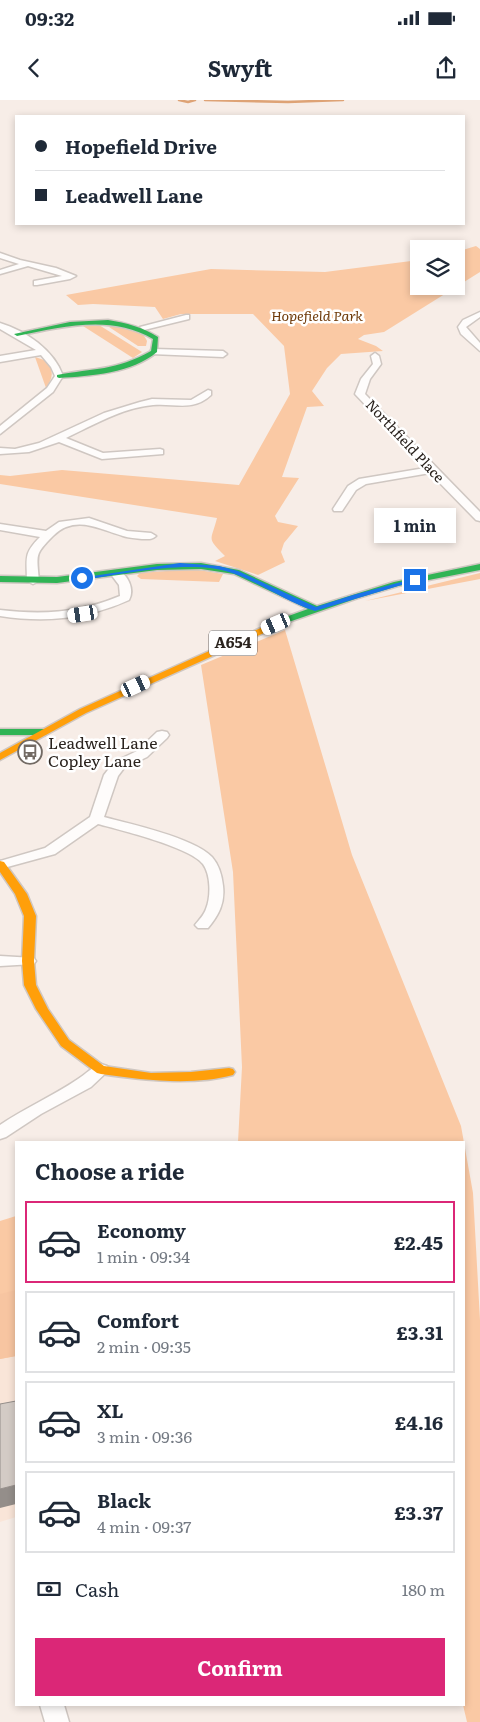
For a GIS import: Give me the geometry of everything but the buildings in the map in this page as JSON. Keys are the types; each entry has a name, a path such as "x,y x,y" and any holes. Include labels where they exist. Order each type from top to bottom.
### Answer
{"street":[{"path":"1,256 25,265 58,270 75,276 37,283"},
{"path":"0,272 25,265"},
{"path":"480,314 466,322 462,327 464,332 480,348"},
{"path":"16,334 78,324 120,324 144,327 186,317"},
{"path":"0,326 16,334 52,360 57,368 58,376 50,390 0,431"},
{"path":"144,327 156,338 154,352"},
{"path":"0,359 41,352"},
{"path":"58,376 106,371 126,366 154,352 223,354"},
{"name":"Northfield Place","path":"374,356 377,364 366,379 360,394 480,518"},
{"path":"0,451 26,451 58,439 113,413 150,403 178,404 200,402 208,394"},
{"path":"82,416 96,420"},
{"path":"0,419 13,420"},
{"path":"58,439 102,456 160,452"},
{"path":"338,509 352,488 363,481 432,470"},
{"path":"33,581 32,555 34,549 63,524 89,521 126,534 151,536"},
{"path":"0,527 48,535"},
{"path":"0,579 33,581 180,565 219,568 236,572 315,609"},
{"name":"A654","path":"0,757 83,711 154,678 315,609 397,584 480,567"},
{"path":"0,613 37,618 63,618 99,609 125,598 127,591 125,584 116,573"},
{"path":"0,732 45,732"},
{"path":"162,735 142,754 120,765 112,775 96,819 50,851 1,865 21,894 30,916 28,961 30,985 42,1009 66,1043 101,1070 151,1077 229,1072"},
{"path":"96,819 132,828 192,850 207,860 215,876 217,894 214,912 203,925"},
{"path":"0,961 28,961"},
{"path":"0,1133 35,1110 85,1083 101,1070"},
{"path":"52,1706 58,1722"}],"shaded area":[{"path":"15,1290 15,1356 0,1359 0,1294"},
{"path":"15,1356 15,1517 0,1522 0,1359"}],"green space":[{"name":"Hopefield Park","path":"476,246 480,249 480,272 465,281 465,249"},
{"name":"Hopefield Park","path":"410,261 410,295 443,295 384,332 364,335 358,339 383,351 341,354 327,368 312,391 324,406 307,407 282,477 299,478 275,516 278,522 298,526 284,543 281,552 285,562 258,575 215,561 225,556 212,539 217,518 0,484 0,475 10,476 62,470 239,485 290,394 284,346 253,314 181,314 163,319 155,307 78,305 66,295 211,269 325,272"},
{"path":"99,325 142,352 133,358 83,326"},
{"path":"109,327 134,329 142,333 147,341 146,346 138,346"},
{"path":"35,357 47,361 51,368 51,378 46,388"},
{"path":"192,569 223,574 219,582 141,579 137,576 140,573"},
{"path":"480,573 480,579 365,601"},
{"path":"285,630 352,855 461,1126 464,1141 238,1141 242,1067 233,872 201,665"},
{"path":"465,1149 473,1193 480,1320 480,1722 467,1722 463,1706 465,1706"},
{"path":"15,1216 15,1356 0,1359 0,1221"}],"waterway":[{"path":"179,100 188,102 195,100"},
{"path":"205,100 288,102 343,100"}],"traffic: fast":[{"path":"17,334 70,324 108,322 126,324 142,329 156,338 154,352 132,363 108,370 59,376"},
{"path":"0,579 57,580 157,567 201,566 236,572 315,609"},
{"path":"283,621 355,596 397,584 480,567"},
{"path":"0,732 45,732"}],"traffic: slow":[{"path":"0,757 83,711 283,621"},
{"path":"0,864 21,894 30,916 28,961 30,985 42,1009 65,1043 101,1070 151,1077 191,1076 229,1072"}],"place":[{"name":"Leadwell Lane Copley Lane","path":"30,752"}],"route":[{"path":"82,578 180,565 219,568 236,572 315,609 415,580"}]}
